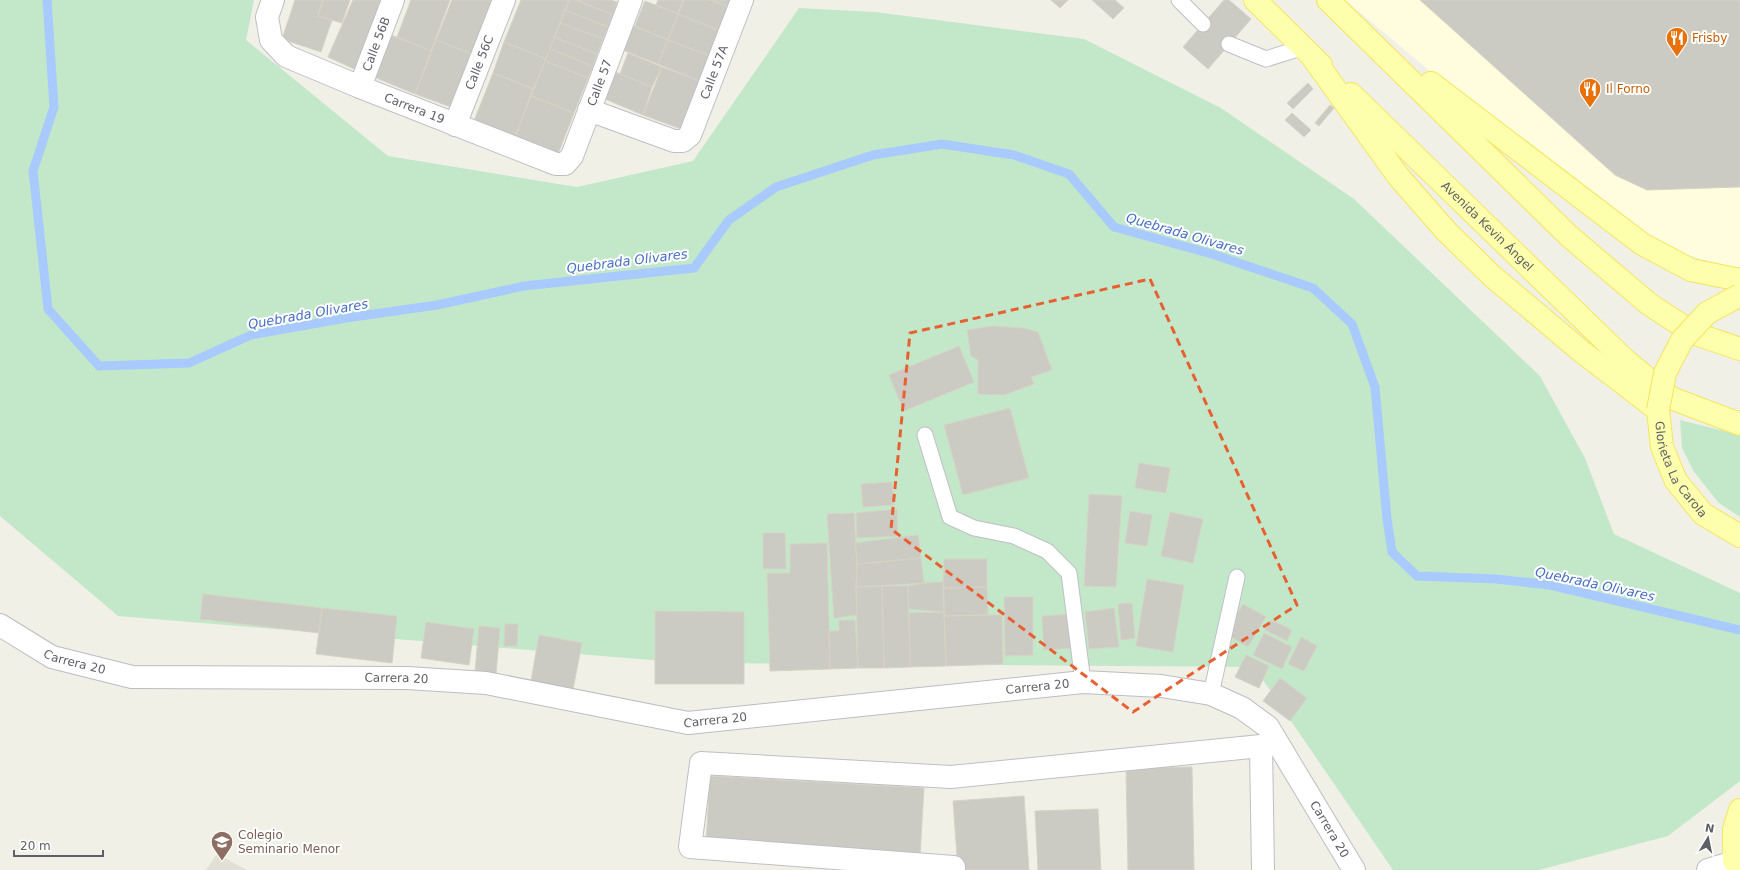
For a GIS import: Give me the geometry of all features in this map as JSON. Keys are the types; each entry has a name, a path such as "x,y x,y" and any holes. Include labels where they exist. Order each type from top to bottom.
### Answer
{"main road":[{"name":"Avenida Kevin Ángel","path":"1255,0 1625,360 1671,398 1740,424"},
{"path":"1328,0 1569,236 1649,304 1693,333 1740,349"},
{"path":"1352,22 1522,154 1642,244 1691,270 1740,280"},
{"path":"1308,51 1398,176 1446,231 1492,276 1581,351 1658,410"},
{"name":"Glorieta La Carola","path":"1740,295 1707,313 1682,340 1665,373 1658,410 1662,447 1676,481 1703,514 1740,536"},
{"path":"1737,861 1734,829 1740,810"}],"street":[{"name":"Carrera 19","path":"273,0 267,17 271,40 286,56 360,88 455,125 556,164 565,164"},
{"name":"Calle 56B","path":"360,88 393,0"},
{"name":"Calle 56C","path":"455,125 504,0"},
{"name":"Calle 57","path":"565,164 572,156 631,0"},
{"name":"Calle 57A","path":"589,110 674,141 683,141 690,135 742,0"},
{"name":"Carrera 20","path":"0,626 52,656 132,677 407,678 486,683 688,723 1083,682 1161,686 1211,694 1242,708 1268,727 1354,870"},
{"path":"954,870 954,867 690,848 701,763 951,777 1261,746 1263,870"},
{"path":"1708,870 1737,861"}],"lane":[{"path":"1179,0 1203,24"},
{"path":"1229,44 1266,59 1308,51"},
{"path":"925,435 950,517 974,528 1014,536 1047,551 1069,573 1083,682"},
{"path":"1211,694 1237,577"}],"highlighted area":[{"path":"1150,279 1297,605 1133,712 891,529 910,333"}],"shaded area":[{"path":"1345,0 1740,0 1740,267 1731,267 1672,251 1641,233 1485,117"},
{"name":"Colegio Seminario Menor","path":"217,854 247,870 206,870"}],"green space":[{"path":"0,0 254,0 246,40 388,156 577,187 693,161 799,8 875,12 1084,39 1221,108 1354,199 1540,376 1585,458 1614,534 1740,593 1740,781 1668,836 1539,870 1393,870 1254,667 687,663 118,616 0,516"},
{"path":"1680,420 1740,435 1740,517 1719,503 1694,472 1682,448"}],"building":[{"path":"295,0 323,0 318,16 332,20 321,52 282,39"},
{"path":"323,0 350,0 342,23 318,16"},
{"path":"353,0 386,0 361,72 328,57"},
{"path":"411,0 450,0 431,51 397,37"},
{"path":"452,0 493,0 472,54 436,40"},
{"path":"521,0 569,0 546,59 504,42"},
{"path":"569,0 576,0 613,15 608,27 565,10"},
{"path":"576,0 611,0 617,2 613,15"},
{"path":"658,0 683,0 678,14 656,5"},
{"path":"684,0 711,0 729,7 720,31 678,14"},
{"path":"710,0 732,0 729,7"},
{"path":"1051,0 1068,0 1060,8"},
{"path":"1092,0 1115,0 1124,8 1113,19"},
{"path":"1224,0 1229,0 1251,19 1208,69 1183,47"},
{"path":"1420,0 1740,0 1740,187 1647,190 1615,175"},
{"path":"645,1 678,14 668,40 635,26"},
{"path":"565,10 608,27 603,39 560,23"},
{"path":"678,14 720,31 710,56 668,40"},
{"path":"560,23 603,39 597,54 554,37"},
{"path":"629,24 668,40 658,64 620,49"},
{"path":"391,35 431,51 415,94 374,77"},
{"path":"554,37 597,54 593,66 550,49"},
{"path":"436,40 472,54 451,107 415,94"},
{"path":"668,40 710,56 700,81 658,64"},
{"path":"504,42 546,59 533,89 493,73"},
{"path":"550,49 593,66 588,78 545,61"},
{"path":"628,53 662,67 652,87 620,74"},
{"path":"545,61 588,78 574,113 531,96"},
{"path":"662,67 700,81 681,129 643,115"},
{"path":"615,72 652,87 643,115 605,99"},
{"path":"493,73 533,89 515,137 474,121"},
{"path":"1308,83 1313,89 1293,109 1287,103"},
{"path":"531,96 574,113 558,154 515,137"},
{"path":"1330,105 1334,108 1319,126 1315,123"},
{"path":"1292,113 1311,130 1304,137 1285,120"},
{"path":"992,326 1023,328 1038,332 1052,370 1031,377 1034,384 1004,395 978,394 978,360 971,356 967,330"},
{"path":"959,346 974,382 904,411 889,375"},
{"path":"1010,408 1029,478 963,495 944,425"},
{"path":"1139,463 1170,468 1166,493 1135,488"},
{"path":"892,482 894,505 863,507 861,484"},
{"path":"1089,494 1122,496 1116,587 1084,586"},
{"path":"897,509 898,536 857,538 856,513"},
{"path":"1130,511 1152,515 1147,546 1125,543"},
{"path":"1170,512 1203,519 1193,563 1161,556"},
{"path":"854,513 857,564 857,615 834,618 827,514"},
{"path":"763,533 785,533 786,569 763,569"},
{"path":"918,535 921,558 857,564 855,543"},
{"path":"827,543 830,669 770,671 767,573 790,573 790,544"},
{"path":"921,558 924,583 856,587 857,564"},
{"path":"944,559 987,559 987,587 944,588"},
{"path":"1147,579 1184,585 1173,652 1136,646"},
{"path":"943,582 944,612 909,609 908,586"},
{"path":"882,586 884,668 858,668 856,587"},
{"path":"882,586 908,586 910,667 884,668"},
{"path":"987,587 988,615 944,616 944,588"},
{"path":"203,594 322,608 319,633 200,619"},
{"path":"1004,597 1033,597 1033,655 1005,656"},
{"path":"1132,603 1135,638 1121,640 1118,604"},
{"path":"1243,604 1266,617 1248,647 1226,634"},
{"path":"322,608 397,616 392,663 316,654"},
{"path":"1114,608 1119,647 1089,649 1085,612"},
{"path":"655,611 744,612 744,684 655,684"},
{"path":"944,612 946,666 910,667 909,613"},
{"path":"1074,614 1076,648 1044,650 1042,616"},
{"path":"1002,615 1003,664 946,666 944,616"},
{"path":"839,620 855,620 858,668 830,669 829,631 839,631"},
{"path":"1271,620 1292,630 1287,641 1265,630"},
{"path":"426,622 474,629 469,665 421,658"},
{"path":"505,624 518,624 517,646 504,646"},
{"path":"479,626 500,628 496,674 475,672"},
{"path":"1264,633 1292,647 1282,669 1253,655"},
{"path":"539,635 582,643 573,689 531,681"},
{"path":"1301,637 1317,646 1304,671 1288,664"},
{"path":"1246,655 1269,666 1259,688 1235,677"},
{"path":"1280,678 1307,698 1290,721 1263,701"},
{"path":"1192,767 1194,870 1128,870 1126,768"},
{"path":"710,776 924,788 920,856 706,843"},
{"path":"1024,796 1029,870 958,870 953,801"},
{"path":"1098,809 1101,870 1038,870 1035,811"}],"waterway":[{"name":"Quebrada Olivares","path":"47,0 54,107 33,171 48,309 99,366 189,363 251,335 346,318 437,305 524,286 694,268 729,220 776,187 873,155 942,144 1014,155 1069,174 1114,227 1212,254 1313,288 1352,324 1375,387 1387,519 1392,552 1417,576 1496,579 1550,585 1740,630"}],"place":[{"name":"Frisby","path":"1677,58"},
{"name":"Il Forno","path":"1590,108"},
{"name":"Colegio Seminario Menor","path":"222,862"}]}
